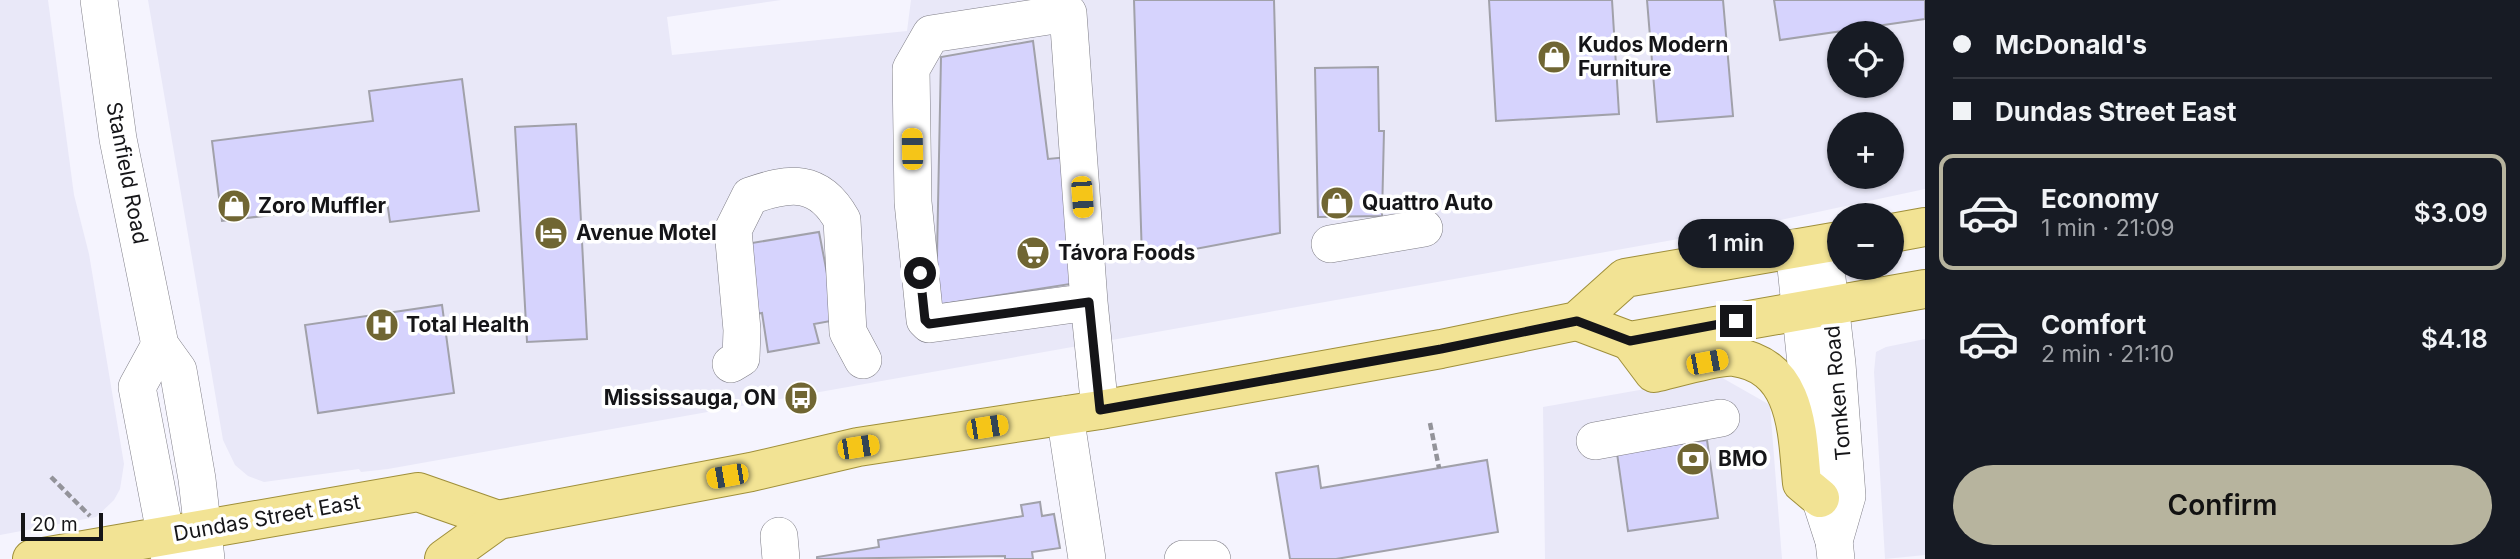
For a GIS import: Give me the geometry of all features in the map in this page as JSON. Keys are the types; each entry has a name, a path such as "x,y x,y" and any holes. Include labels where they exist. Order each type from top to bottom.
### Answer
{"main road":[{"path":"1904,231 1925,227"},
{"path":"443,559 498,520 751,472 858,447 1082,412 1441,349 1577,321 1625,278 1819,244"},
{"path":"1577,321 1630,341 1925,289"},
{"path":"1630,341 1654,373 1733,357 1770,375 1793,405 1802,483 1820,498"},
{"name":"Dundas Street East","path":"32,559 205,544 418,492 498,520"}],"street":[{"name":"Stanfield Road","path":"99,0 118,139 160,345 178,370 205,544"},
{"path":"1087,559 1082,412 1089,302 1068,13 931,33 911,69 913,202 925,320 929,324 1089,302"},
{"path":"731,364 741,358 742,330 733,230 750,196 781,185 805,187 835,209 842,220 848,332 863,360"},
{"path":"1330,244 1424,228"},
{"name":"Tomken Road","path":"1819,244 1815,307 1820,498 1835,550"},
{"name":"Tomken Road","path":"1815,307 1846,496 1835,550"},
{"path":"160,345 137,387 168,548"},
{"path":"1595,441 1721,418"},
{"path":"1183,559 1212,559"}],"path":[{"path":"1430,423 1439,468"},
{"path":"51,477 96,521"}],"shaded area":[{"path":"0,0 48,0 74,195 89,254 124,464 120,489 114,500 96,517 0,535"},
{"path":"148,0 781,0 667,17 672,55 907,31 911,0 1925,0 1925,189 1860,203 1827,203 1827,210 1757,225 388,469 361,472 359,469 264,482 248,476 235,465 223,440"},
{"path":"1925,339 1925,555 1885,559 1874,372 1876,352 1886,347"},
{"path":"1719,376 1770,405 1782,559 1545,559 1543,407"}],"building":[{"path":"1134,0 1274,0 1280,233 1142,259"},
{"name":"Kudos Modern Furniture","path":"1489,0 1612,0 1619,114 1496,121"},
{"path":"1647,0 1723,0 1733,116 1657,122"},
{"path":"1774,0 1925,0 1925,19 1904,22 1827,21 1827,33 1780,40"},
{"path":"1033,41 1048,159 1068,157 1083,282 936,305 941,57"},
{"path":"1378,67 1379,131 1384,131 1382,216 1318,217 1315,68"},
{"path":"462,79 479,211 390,222 387,201 222,221 212,141 373,121 369,91"},
{"name":"Avenue Motel","path":"576,124 587,339 527,342 515,127"},
{"path":"819,232 836,320 814,324 819,343 768,352 762,313 751,315 740,245"},
{"path":"442,305 454,393 318,413 305,325"},
{"path":"1707,440 1718,518 1628,531 1617,453"},
{"path":"1487,460 1498,532 1336,559 1290,559 1276,473 1318,466 1321,488"},
{"path":"1040,502 1042,516 1054,514 1060,548 1032,552 1033,559 1005,559 1005,556 817,559 879,547 878,540 1023,516 1021,505"}],"place":[{"name":"Kudos Modern Furniture","path":"1554,57"},
{"name":"Quattro Auto","path":"1337,203"},
{"name":"Zoro Muffler","path":"234,206"},
{"name":"Avenue Motel","path":"551,233"},
{"name":"Távora Foods","path":"1033,253"},
{"name":"Total Health","path":"382,325"},
{"name":"Mississauga, ON","path":"801,398"},
{"name":"BMO","path":"1693,459"}],"route":[{"path":"920,273 925,320 929,324 1089,302 1100,410 1441,349 1577,321 1630,341 1736,321"}]}
